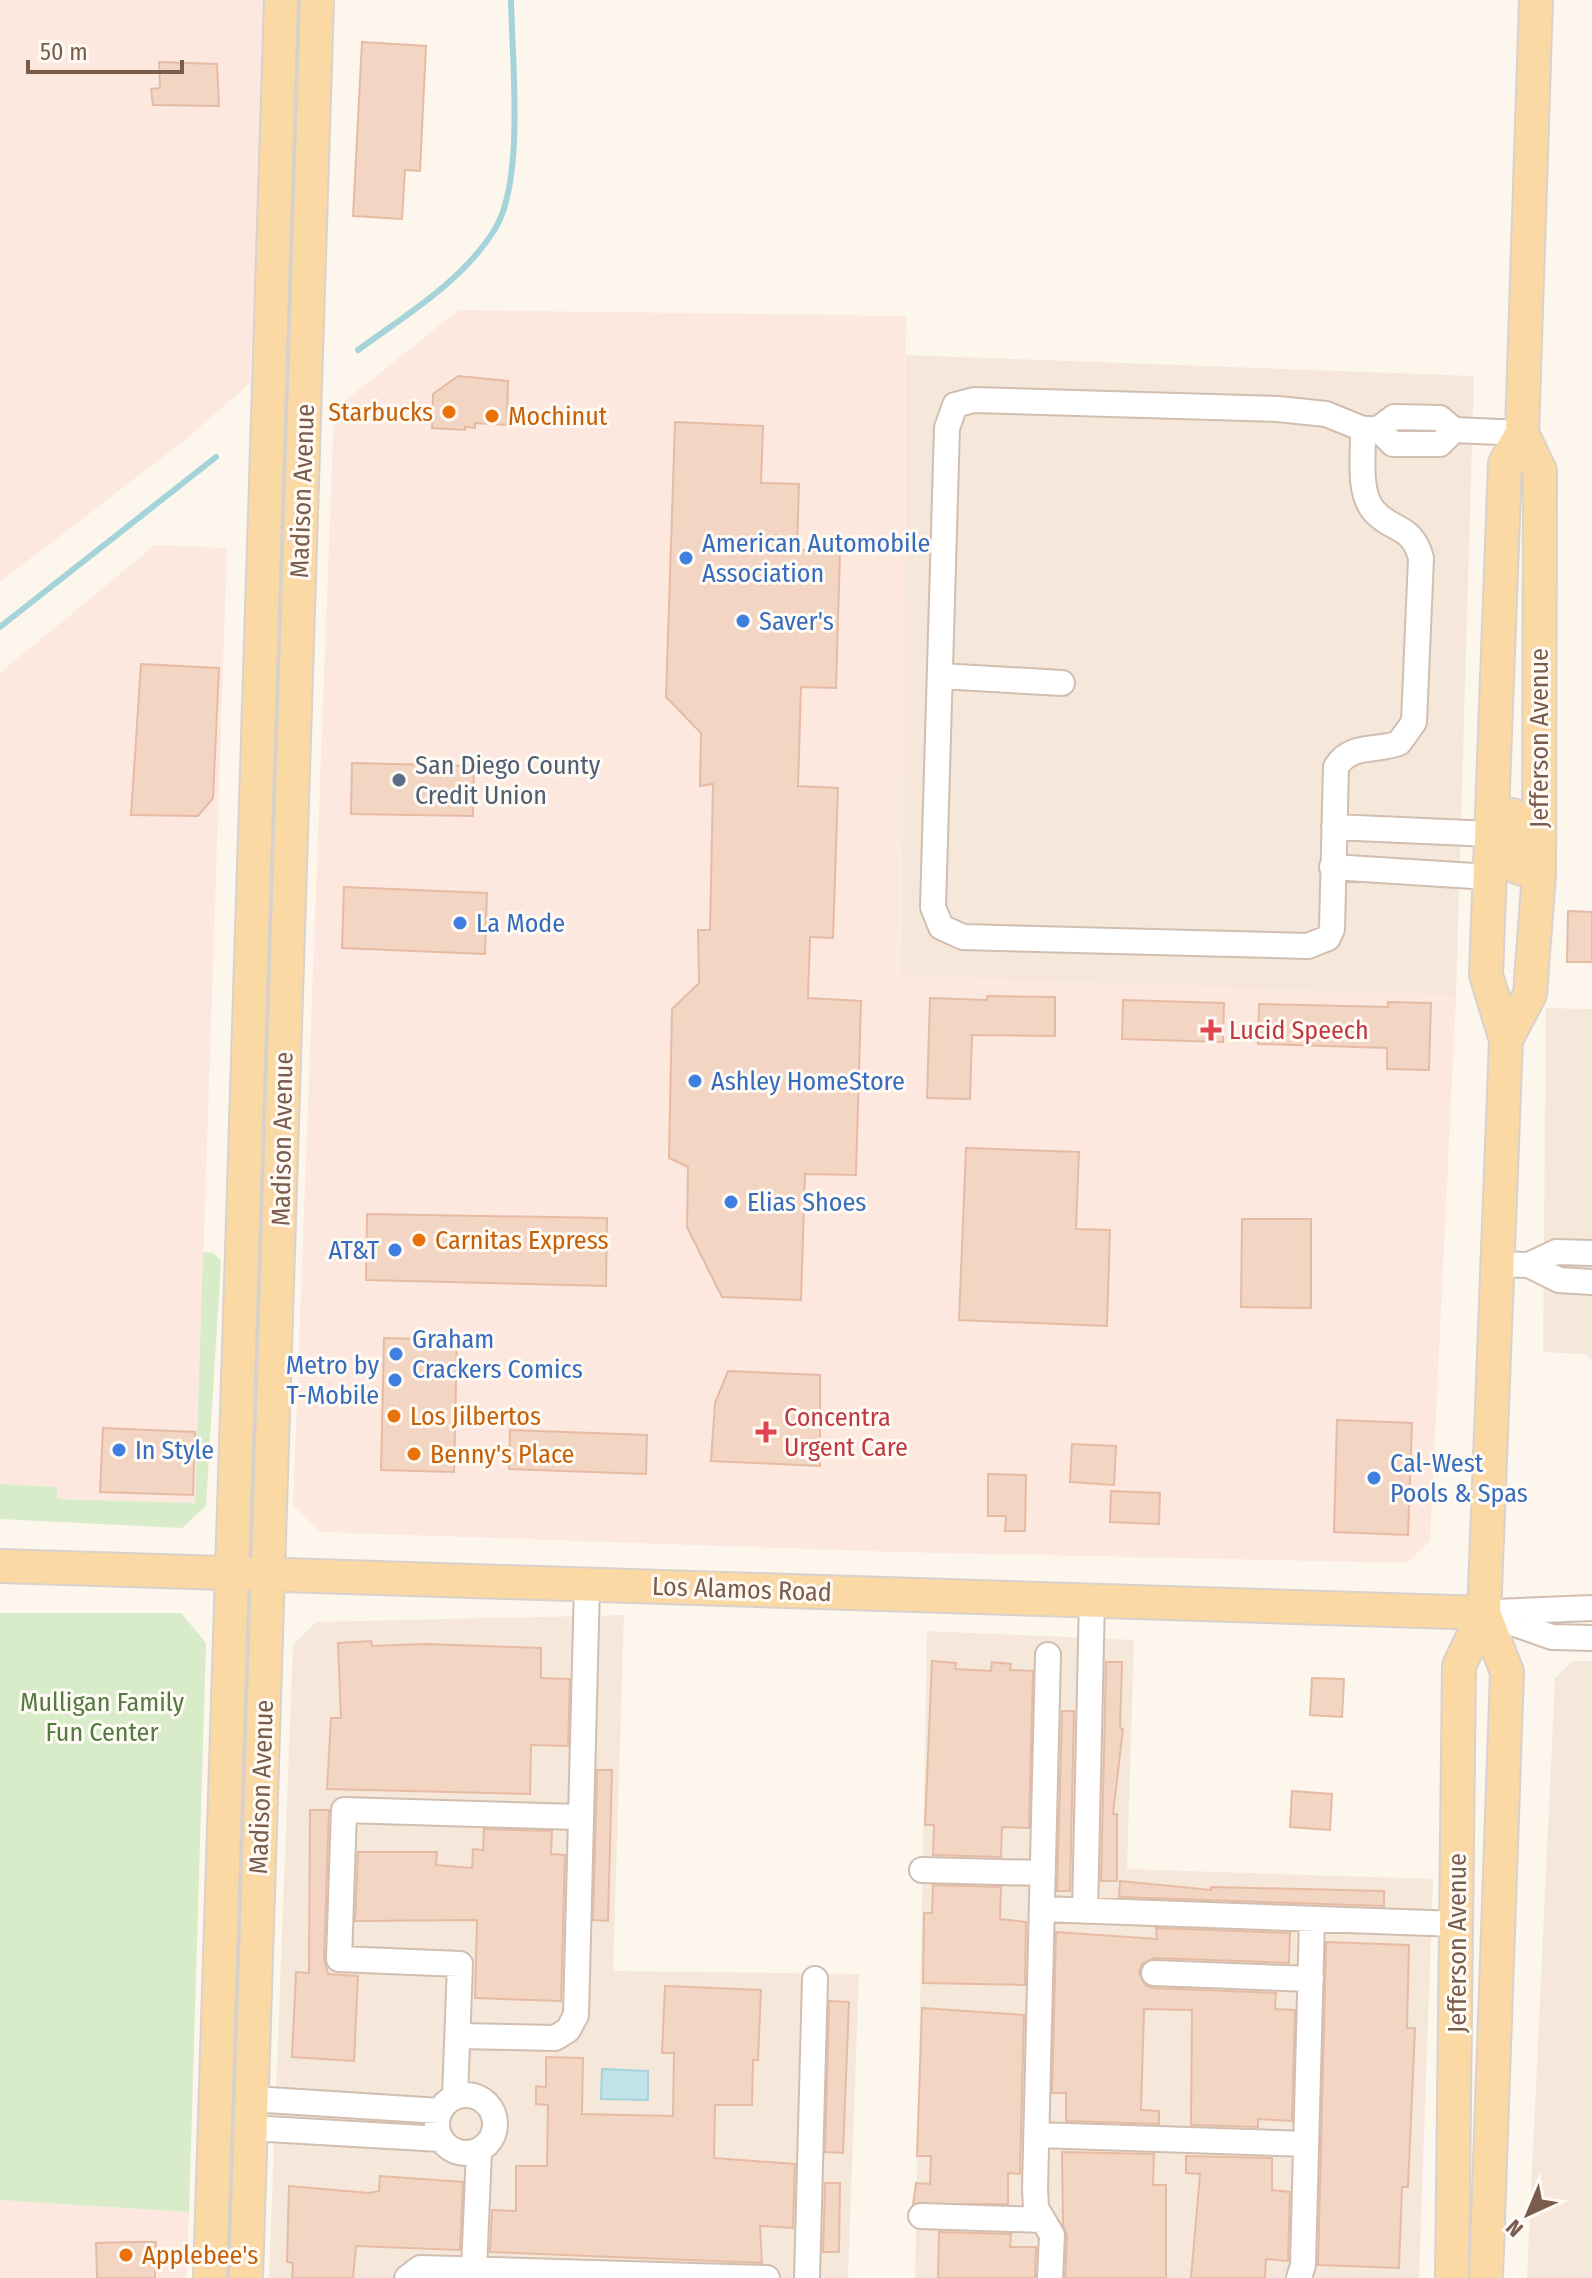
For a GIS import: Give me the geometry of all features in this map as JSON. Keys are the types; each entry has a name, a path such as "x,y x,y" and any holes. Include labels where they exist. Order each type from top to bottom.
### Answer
{"main road":[{"name":"Madison Avenue","path":"210,2278 281,0"},
{"name":"Madison Avenue","path":"246,2278 317,0"},
{"name":"Jefferson Avenue","path":"1506,1040 1530,994 1539,874 1540,471 1522,433 1536,0"},
{"name":"Jefferson Avenue","path":"1452,2278 1459,1666 1484,1613 1514,1264 1506,1040 1486,975 1505,463 1522,433"},
{"path":"1495,740 1513,782 1514,866 1539,874"},
{"name":"Los Alamos Road","path":"0,1566 1484,1613"},
{"name":"Jefferson Avenue","path":"1484,1613 1507,1672 1486,2278"}],"street":[{"path":"1371,429 1366,492 1370,505 1375,512 1413,538 1421,558 1417,696 1414,722 1399,743 1356,750 1340,760 1336,767 1332,929 1328,938 1308,946 979,937 950,933 936,919 933,907 947,428 955,405 974,400 1278,409 1326,414 1371,429 1394,417 1440,418 1454,430 1522,433"},
{"path":"940,676 1062,683"},
{"path":"1334,827 1491,834"},
{"path":"1389,869 1390,830"},
{"path":"1332,867 1489,877"},
{"path":"1514,1264 1556,1252 1592,1253"},
{"path":"1514,1264 1559,1280 1592,1282"},
{"path":"459,2036 555,2038 568,2030 576,2015 587,1584"},
{"path":"1085,1911 1092,1599"},
{"path":"1484,1613 1592,1608"},
{"path":"1484,1613 1552,1637 1592,1638"},
{"path":"1048,1655 1036,2208 1052,2235 1050,2278"},
{"path":"1047,1682 1090,1682"},
{"path":"479,2151 454,2151 441,2139 437,2125 448,2104 459,2036 460,1964 339,1959 344,1810 579,1817"},
{"path":"922,1870 1043,1873"},
{"path":"1042,1909 1458,1924"},
{"path":"1299,2278 1303,2265 1312,1919"},
{"path":"1154,1973 1311,1979"},
{"path":"807,2278 815,1979"},
{"path":"252,2114 448,2104 473,2096 493,2113 495,2130 479,2151 474,2269"},
{"path":"252,2114 441,2139"},
{"path":"1037,2135 1306,2144"},
{"path":"921,2216 1043,2220"},
{"path":"407,2278 420,2268 767,2278"}],"shaded area":[{"path":"0,0 267,0 250,383 185,440 0,582"},
{"path":"459,310 906,316 901,975 1456,996 1430,1541 1407,1563 896,1552 321,1532 293,1505 334,410"},
{"path":"906,355 1474,376 1456,996 901,976"},
{"path":"155,545 227,548 195,1503 56,1499 56,1487 0,1484 0,673"},
{"path":"1546,1008 1592,1009 1592,1360 1584,1354 1543,1352"},
{"path":"624,1615 613,1971 859,1974 848,2278 269,2278 293,1645 316,1622"},
{"path":"927,1631 1134,1640 1127,1869 1433,1879 1419,2278 915,2278"},
{"path":"1573,1661 1592,1661 1592,2278 1527,2278 1555,1678"},
{"path":"0,2200 189,2212 186,2278 0,2278"}],"green space":[{"path":"203,1252 214,1253 221,1261 206,1506 182,1528 0,1519 0,1484 57,1487 57,1499 195,1503"},
{"name":"Mulligan Family Fun Center","path":"0,1613 181,1613 206,1643 189,2212 0,2200"}],"water":[{"path":"602,2069 648,2071 648,2100 601,2099"}],"building":[{"path":"362,42 426,46 420,171 405,170 402,219 353,216"},
{"path":"159,62 217,64 219,106 153,105 151,89 160,88"},
{"path":"458,376 508,381 507,425 475,423 475,428 465,427 465,430 432,428 433,394"},
{"path":"675,422 763,426 761,483 799,484 797,550 840,552 836,688 801,687 798,786 838,788 833,938 810,937 808,998 861,1001 856,1175 805,1174 801,1300 722,1297 687,1227 688,1167 669,1158 672,1009 699,983 698,930 710,930 713,784 700,786 701,733 666,697"},
{"path":"141,664 219,668 213,798 198,816 131,815"},
{"path":"352,763 474,766 473,816 351,814"},
{"path":"344,887 487,893 485,954 342,948"},
{"path":"1568,911 1592,912 1592,962 1567,962"},
{"path":"987,996 1055,997 1055,1036 972,1035 970,1099 927,1098 930,998 987,1000"},
{"path":"1123,1000 1224,1003 1223,1042 1122,1039"},
{"path":"1388,1002 1431,1003 1429,1070 1387,1069 1387,1048 1258,1044 1259,1004 1388,1007"},
{"path":"966,1148 1079,1152 1076,1229 1110,1230 1107,1326 959,1320"},
{"path":"367,1214 607,1218 606,1286 366,1280"},
{"path":"1242,1219 1311,1219 1311,1308 1241,1307"},
{"path":"384,1338 457,1340 454,1472 381,1470"},
{"name":"Concentra Urgent Care","path":"728,1371 820,1375 820,1466 711,1461 715,1403"},
{"path":"1337,1420 1412,1423 1408,1535 1334,1532"},
{"path":"103,1428 195,1432 193,1495 100,1492"},
{"path":"510,1430 647,1435 646,1474 509,1469"},
{"path":"1072,1444 1116,1446 1114,1485 1070,1482"},
{"path":"988,1474 1026,1475 1025,1531 1005,1531 1006,1516 988,1516"},
{"path":"1111,1491 1160,1493 1159,1524 1110,1522"},
{"path":"371,1641 372,1646 426,1644 541,1648 541,1678 570,1679 568,1746 531,1745 530,1794 327,1789 331,1718 341,1718 338,1643"},
{"path":"932,1661 956,1663 955,1669 991,1671 992,1662 1011,1664 1010,1670 1033,1671 1029,1828 1002,1827 1001,1857 933,1855 934,1825 925,1825"},
{"path":"1106,1662 1122,1662 1120,1728 1123,1729 1113,1814 1117,1814 1117,1881 1101,1881"},
{"path":"1312,1678 1344,1679 1342,1717 1310,1715"},
{"path":"1062,1711 1074,1711 1070,1891 1057,1891"},
{"path":"597,1770 612,1770 608,1921 593,1920"},
{"path":"1292,1791 1332,1794 1330,1830 1290,1827"},
{"path":"310,1810 329,1810 324,1958 328,1974 358,1976 354,2061 292,2057 296,1972 309,1973"},
{"path":"484,1829 552,1831 551,1854 565,1855 561,2001 475,1998 477,1920 355,1921 358,1852 437,1852 436,1865 472,1868 473,1849 483,1850"},
{"path":"1120,1881 1211,1890 1211,1887 1384,1891 1384,1906 1119,1897"},
{"path":"933,1885 1001,1887 1000,1919 1026,1922 1025,1985 923,1983 924,1913 932,1913"},
{"path":"1156,1928 1290,1933 1289,1963 1155,1958 1142,1964 1139,1973 1145,1985 1153,1988 1276,1993 1275,2009 1295,2010 1292,2121 1258,2119 1258,2127 1191,2125 1192,2010 1144,2009 1141,2110 1159,2111 1159,2124 1066,2121 1066,2093 1052,2093 1056,1932 1157,1939"},
{"path":"1326,1942 1409,1945 1407,2028 1415,2028 1408,2187 1402,2187 1399,2268 1318,2265"},
{"path":"665,1986 761,1990 758,2060 753,2060 752,2105 715,2105 714,2158 795,2164 793,2228 760,2226 762,2263 490,2252 492,2210 516,2211 516,2166 547,2166 548,2105 536,2104 536,2086 546,2087 546,2057 583,2058 582,2114 673,2116 674,2053 662,2053"},
{"path":"829,2001 849,2002 843,2153 825,2152"},
{"path":"922,2008 1024,2015 1020,2174 1008,2173 1008,2204 913,2204 916,2183 930,2184 931,2156 917,2156"},
{"path":"1062,2152 1154,2154 1153,2185 1166,2185 1166,2278 1065,2278 1067,2236 1063,2225"},
{"path":"1186,2156 1272,2158 1272,2190 1290,2192 1288,2261 1266,2259 1265,2278 1191,2278 1200,2174 1186,2173"},
{"path":"380,2176 463,2182 460,2250 356,2246 353,2278 292,2278 293,2263 287,2262 289,2186 369,2193 379,2191"},
{"path":"825,2183 840,2183 839,2252 823,2252"},
{"path":"939,2232 1011,2234 1010,2247 1036,2247 1035,2278 938,2278"},
{"name":"Applebee's","path":"156,2242 155,2278 97,2278 96,2243"}],"waterway":[{"path":"358,350 450,281 482,248 495,229 504,208 514,151 511,0"},
{"path":"0,627 216,457"}],"place":[{"name":"Starbucks","path":"449,412"},
{"name":"Mochinut","path":"492,416"},
{"name":"American Automobile Association","path":"686,558"},
{"name":"Saver's","path":"743,621"},
{"name":"San Diego County Credit Union","path":"399,780"},
{"name":"La Mode","path":"460,923"},
{"name":"Lucid Speech","path":"1211,1030"},
{"name":"Ashley HomeStore","path":"695,1081"},
{"name":"Elias Shoes","path":"731,1202"},
{"name":"Carnitas Express","path":"419,1240"},
{"name":"AT&T","path":"395,1250"},
{"name":"Graham Crackers Comics","path":"396,1354"},
{"name":"Metro by T-Mobile","path":"395,1380"},
{"name":"Los Jilbertos","path":"394,1416"},
{"name":"Concentra Urgent Care","path":"766,1432"},
{"name":"In Style","path":"119,1450"},
{"name":"Benny's Place","path":"414,1454"},
{"name":"Cal-West Pools & Spas","path":"1374,1478"},
{"name":"Applebee's","path":"126,2255"}]}
